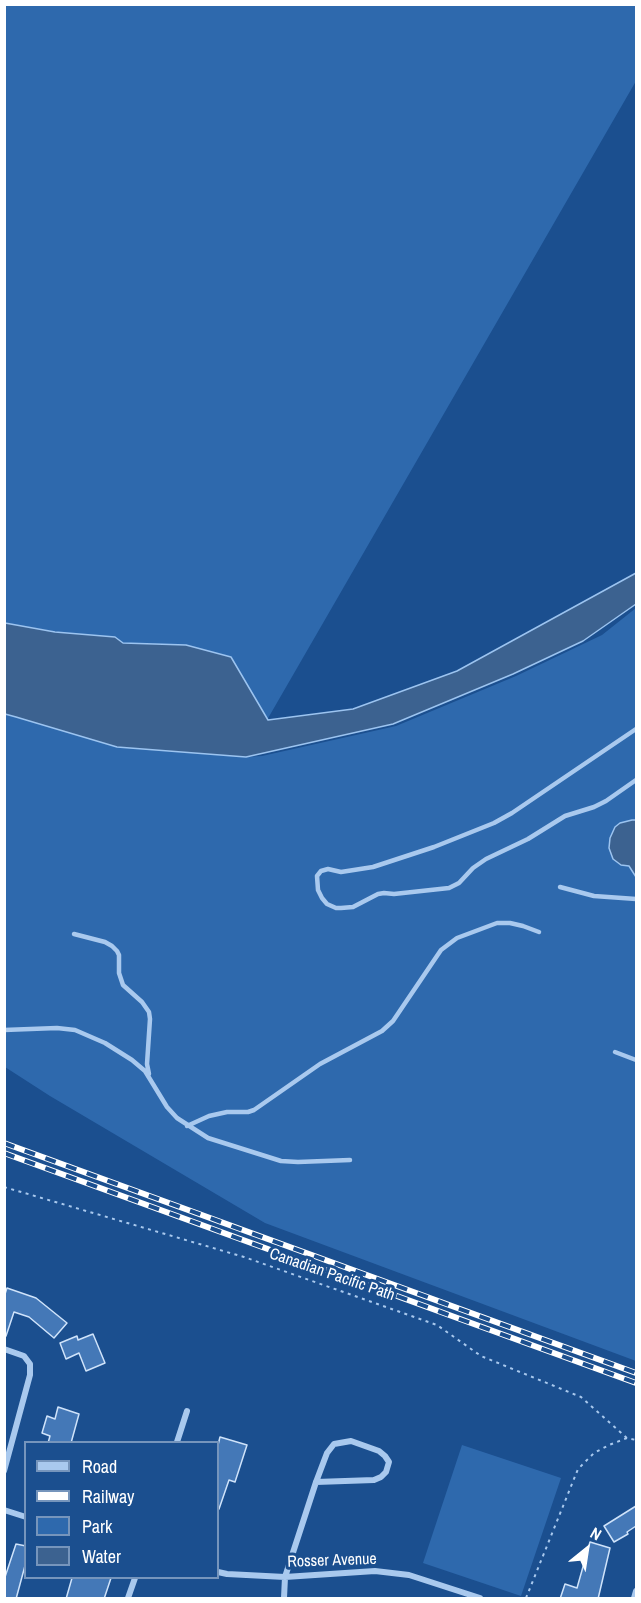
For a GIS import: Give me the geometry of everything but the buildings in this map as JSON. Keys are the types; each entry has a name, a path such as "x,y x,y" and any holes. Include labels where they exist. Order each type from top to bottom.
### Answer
{"street":[{"path":"4,1349 24,1356 30,1364 30,1375 4,1471"},
{"path":"178,1441 187,1411"},
{"path":"284,1599 285,1576 316,1482 327,1453 334,1444 351,1441 379,1451 386,1456 388,1462 386,1472 374,1480 316,1482"},
{"path":"4,1510 24,1516"},
{"name":"Rosser Avenue","path":"219,1572 285,1576 375,1571 409,1575 480,1599"},
{"path":"128,1599 135,1579"},
{"path":"454,1599 456,1590"},
{"path":"634,1599 636,1591"}],"lane":[{"path":"636,729 494,823 373,867 341,872 321,871 316,882 318,890 327,904 341,909 353,907 378,894 449,888 459,883 473,868 486,859 528,839 565,816 606,801 636,780"},
{"path":"560,887 594,896 636,898"},
{"path":"187,1126 220,1113 254,1110 320,1064 382,1031 397,1015 437,956 457,938 498,923 510,923 539,932"},
{"path":"74,934 105,942 117,951 123,986 142,1002 149,1012 147,1064 148,1073 154,1085"},
{"path":"4,1030 57,1028 75,1030 105,1043 145,1071 167,1107 177,1118 208,1138 281,1161 350,1160"},
{"path":"615,1052 636,1060"}],"path":[{"name":"Canadian Pacific Path","path":"4,1187 244,1257 437,1325 481,1356 581,1397 627,1438"},
{"path":"526,1599 578,1469 594,1453 627,1438 636,1440"}],"green space":[{"path":"4,5 636,5 636,81 267,720 231,657 186,645 123,643 5,623"},
{"path":"636,608 636,1361 265,1223 5,1067 4,714 246,757 262,756 396,726 516,676 602,635"},
{"path":"462,1445 561,1478 521,1596 423,1563"}],"water":[{"path":"636,573 636,604 583,641 513,674 393,724 246,757 117,747 5,714 5,623 55,632 115,637 123,643 186,645 231,657 268,720 353,709 457,671"},
{"path":"636,820 636,877 629,866 621,865 613,859 609,848 615,827"}],"railway":[{"path":"4,1143 636,1373"},
{"path":"4,1153 636,1383"}]}
